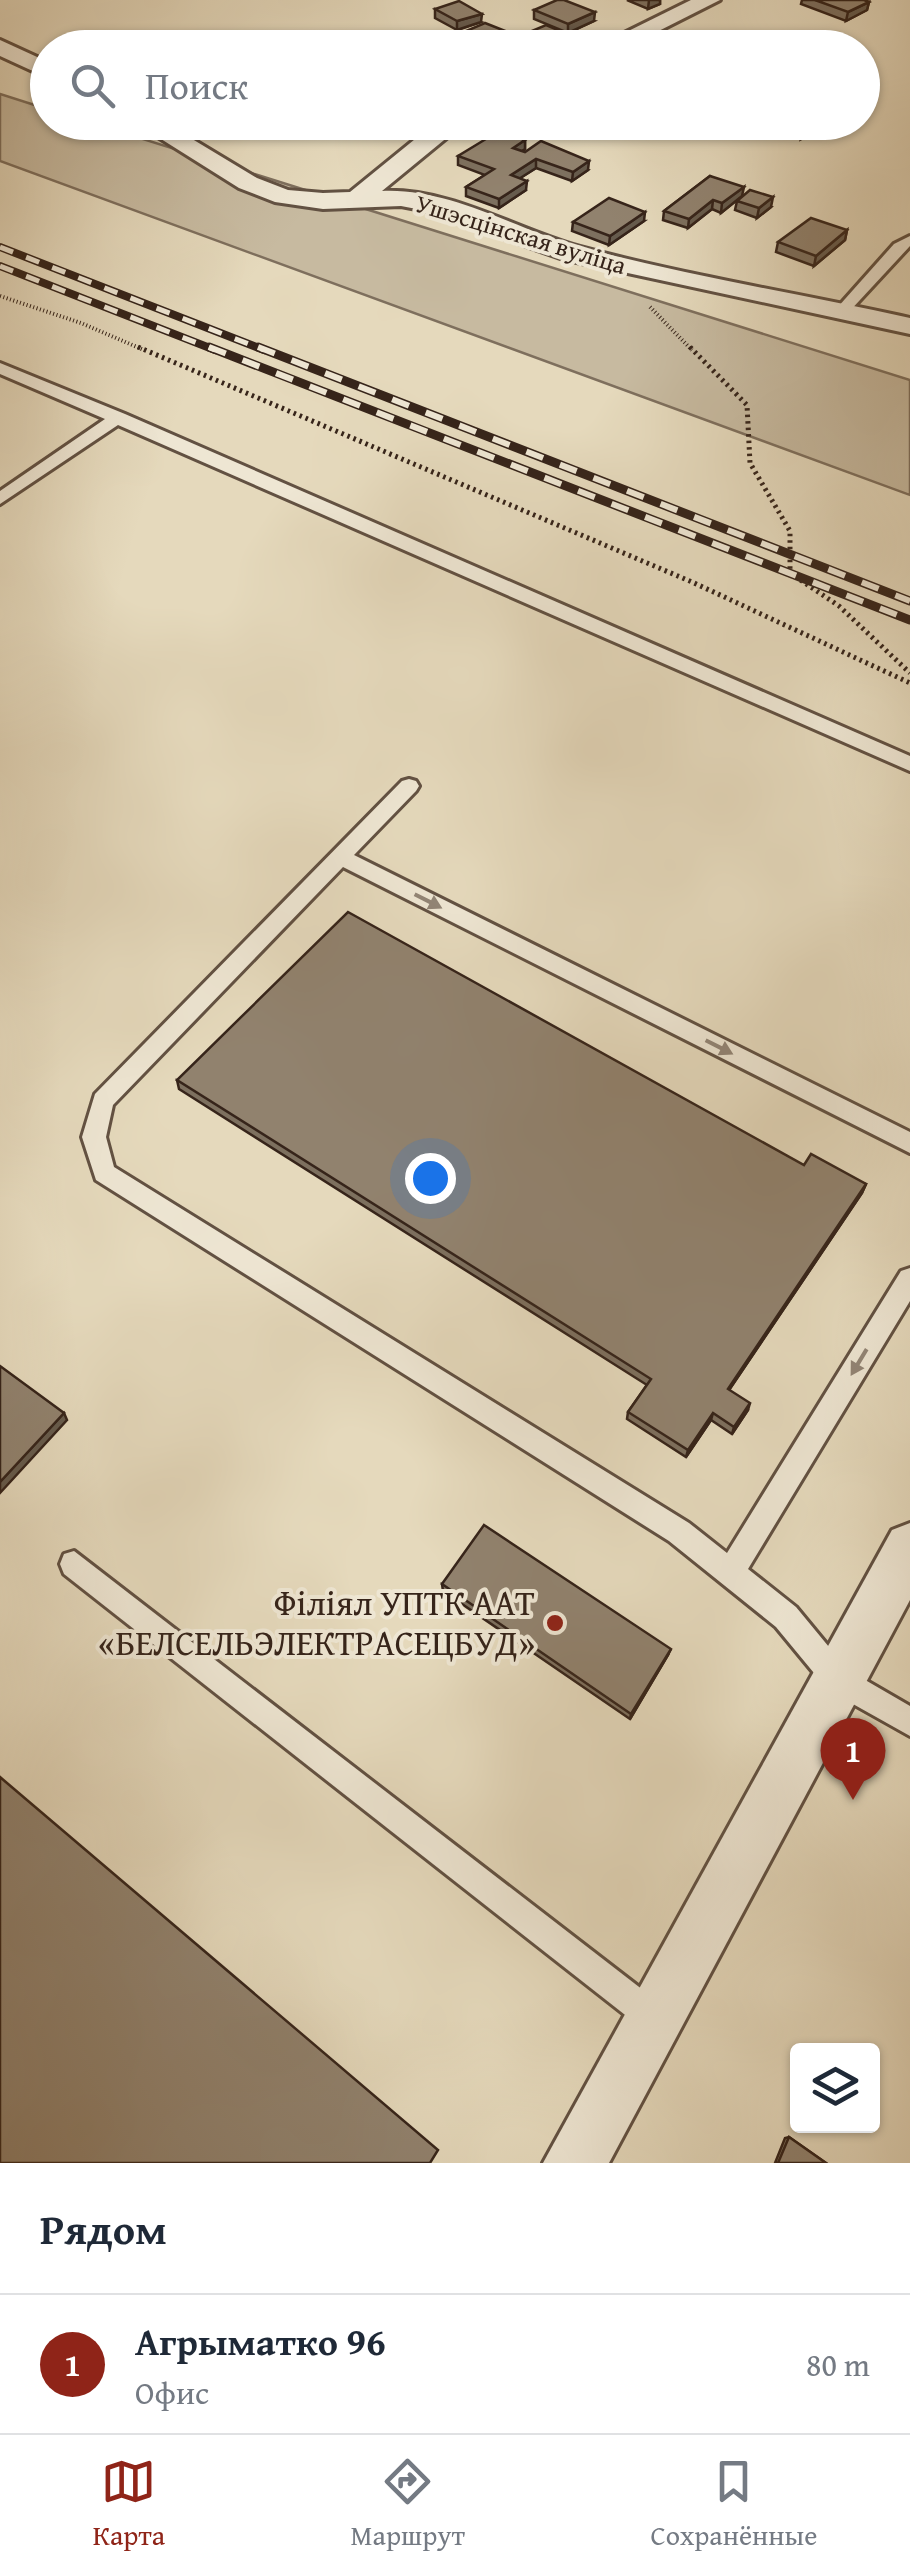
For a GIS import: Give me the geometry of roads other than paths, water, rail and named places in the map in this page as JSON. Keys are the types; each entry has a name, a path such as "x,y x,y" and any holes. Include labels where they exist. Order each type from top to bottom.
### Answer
{"street":[{"path":"644,30 709,0"},
{"path":"0,47 30,62"},
{"name":"Ушэсцінская вуліца","path":"176,140 248,184 274,194 323,201 401,198 433,204 572,253 910,326"},
{"path":"360,198 427,140"},
{"path":"575,2163 910,1548"}],"lane":[{"path":"842,310 910,240"},
{"path":"0,368 119,416 910,764"},
{"path":"0,499 119,416"},
{"path":"409,786 104,1101 94,1136 104,1173 679,1532 786,1616 838,1680 910,1722"},
{"path":"341,858 910,1143"},
{"path":"730,1573 910,1279"},
{"path":"74,1564 654,2018"}],"railway":[{"path":"0,247 264,350"},
{"path":"0,266 215,350"},
{"path":"209,347 910,620"},
{"path":"258,347 910,601"}],"place":[{"name":"Філіял УПТК ААТ «БЕЛСЕЛЬЭЛЕКТРАСЕЦБУД»","path":"555,1623"},
{"name":"Агрыматко 96","path":"853,1800"}]}
